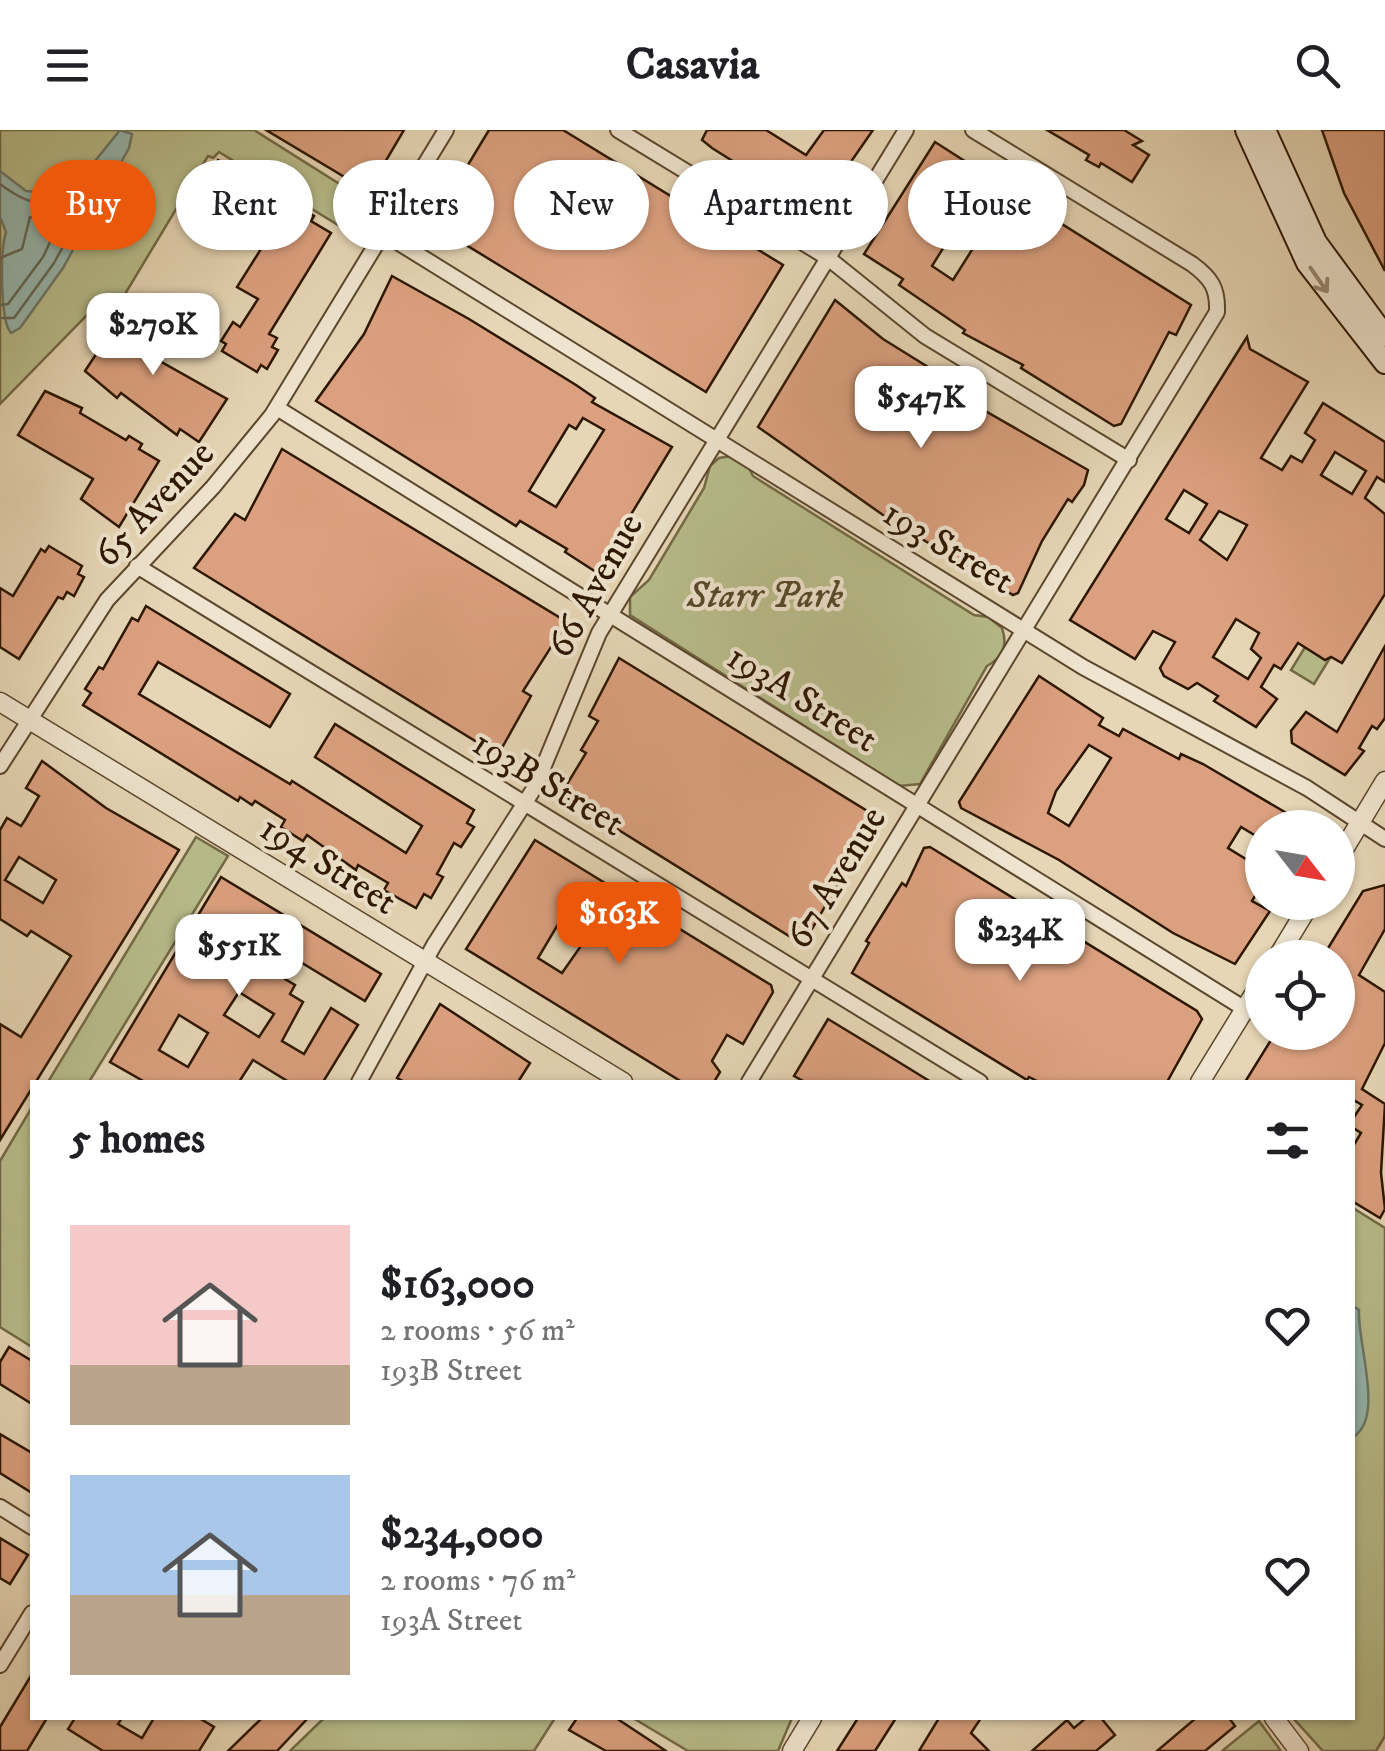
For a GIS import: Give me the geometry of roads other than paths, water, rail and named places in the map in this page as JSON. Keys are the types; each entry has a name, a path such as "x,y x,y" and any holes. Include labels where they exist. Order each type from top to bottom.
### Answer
{"main road":[{"path":"1246,130 1308,263 1385,363"},
{"path":"1265,130 1316,242 1385,336"}],"street":[{"name":"65 Avenue","path":"428,160 446,130"},
{"path":"618,130 828,258 925,336 1129,460"},
{"name":"66 Avenue","path":"360,1080 424,961 525,806 591,648 610,614 906,130"},
{"name":"67 Avenue","path":"750,1080 1217,312 1218,294 1209,276 972,130"},
{"name":"65 Avenue","path":"0,766 106,600 225,473 277,408 374,250"},
{"name":"193 Street","path":"412,250 1145,705 1275,770 1385,840"},
{"name":"193A Street","path":"277,408 1245,1008"},
{"name":"193B Street","path":"136,566 977,1080"},
{"name":"194 Street","path":"0,702 619,1080"},
{"path":"1355,830 1385,782"},
{"path":"1201,1080 1245,1011"},
{"path":"0,1506 30,1525"},
{"path":"0,1665 30,1616"},
{"path":"792,1751 811,1720"},
{"path":"1276,1720 1299,1751"}],"water":[{"path":"120,130 132,134 122,160 96,160"},
{"path":"0,171 30,191 30,250 73,250 20,328 11,333 3,301 6,232 0,217"},
{"path":"1355,1307 1359,1310 1367,1379 1367,1414 1355,1435"}],"park label":[{"name":"Starr Park","path":"765,594"}]}
